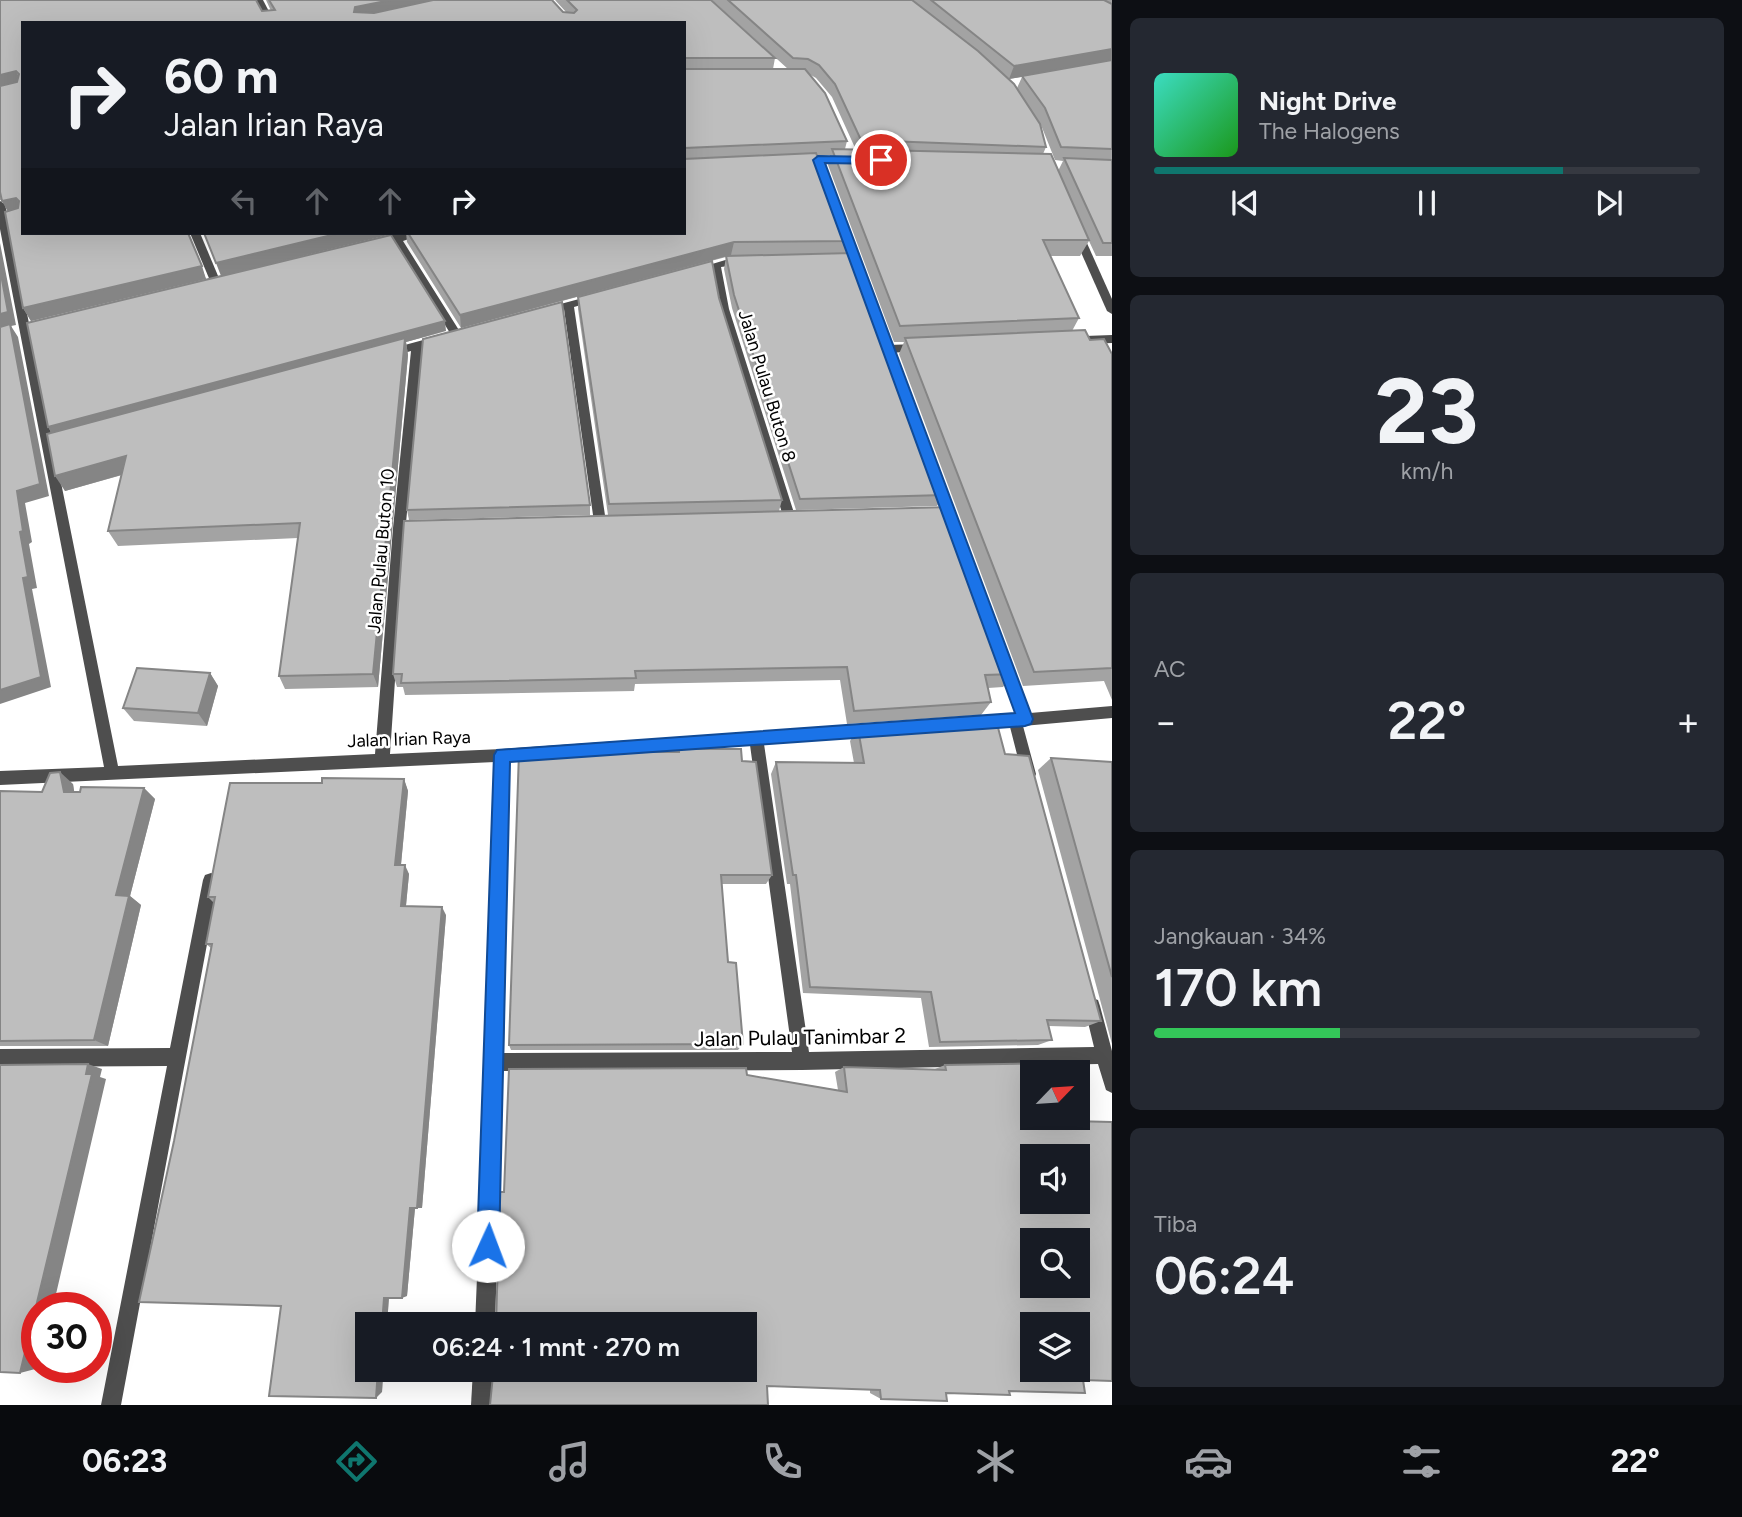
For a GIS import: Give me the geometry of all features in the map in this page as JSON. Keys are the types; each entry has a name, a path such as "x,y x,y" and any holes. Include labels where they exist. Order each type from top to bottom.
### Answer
{"street":[{"path":"259,0 270,21"},
{"path":"791,161 853,159 848,149"},
{"path":"818,160 823,172"},
{"path":"0,204 8,220 25,330 54,444 112,772"},
{"path":"836,210 865,285"},
{"path":"1075,227 1112,310"},
{"path":"196,235 216,283"},
{"path":"371,246 395,236 457,335"},
{"path":"841,260 855,260"},
{"path":"676,276 732,261 759,261"},
{"name":"Jalan Pulau Buton 8","path":"716,265 724,309 789,516"},
{"path":"204,286 229,280"},
{"path":"532,315 609,294"},
{"path":"569,305 600,522"},
{"path":"378,356 470,331"},
{"path":"884,336 893,362"},
{"path":"1070,341 1112,339"},
{"name":"Jalan Pulau Buton 10","path":"382,759 399,528 417,346"},
{"path":"888,349 930,347"},
{"path":"930,463 943,514 959,540"},
{"path":"399,528 439,526"},
{"path":"1001,655 1020,720 1033,788"},
{"path":"960,725 1112,712"},
{"name":"Jalan Irian Raya","path":"0,778 112,772 232,772 382,759 502,755 892,729"},
{"path":"756,738 802,1061"},
{"path":"485,1312 502,755"},
{"path":"111,1405 215,858"},
{"path":"1087,988 1112,1084"},
{"name":"Jalan Pulau Tanimbar 2","path":"495,1062 802,1061 1104,1055"},
{"path":"0,1058 177,1057"},
{"path":"481,1405 482,1382"}],"building":[{"path":"0,0 256,0 262,11 275,10 269,0 391,0 355,7 354,12 374,13 433,0 552,0 563,12 574,13 577,10 567,0 711,0 775,58 686,58 686,21 21,21 21,235 189,235 202,266 23,308 5,212 18,208 19,201 16,198 2,201 0,192 0,86 17,82 19,74 16,71 0,75"},
{"path":"728,0 912,0 978,51 1014,84 1040,124 1046,147 861,140 835,84 819,65 808,59 793,58"},
{"path":"931,0 1104,0 1112,4 1112,49 1014,66"},
{"path":"1112,60 1112,149 1061,147 1045,108 1022,76"},
{"path":"686,69 805,69 825,93 847,141 686,148"},
{"path":"832,149 1051,154 1089,240 1043,240 1079,318 900,326"},
{"path":"816,153 849,241 734,242 460,315 409,235 686,235 686,159"},
{"path":"1064,158 1112,160 1112,243 1103,243"},
{"path":"205,235 332,235 216,263"},
{"path":"391,235 445,321 48,427 27,323"},
{"path":"853,253 944,495 800,499 734,295 726,256"},
{"path":"712,261 719,298 782,500 609,504 578,297"},
{"path":"0,269 8,312 0,314"},
{"path":"562,302 590,505 407,510 423,339"},
{"path":"10,324 40,484 17,491 23,531 20,532 28,577 23,578 41,677 0,690 0,327"},
{"path":"1085,330 1090,340 1104,339 1112,354 1112,668 1034,672 905,338"},
{"path":"405,338 373,674 279,676 300,523 108,531 126,456 55,476 47,434"},
{"path":"951,507 1014,674 985,675 991,702 854,711 847,667 635,671 636,678 401,683 402,674 393,674 404,521"},
{"path":"137,668 210,673 198,713 123,708"},
{"path":"996,720 1005,754 1029,756 1101,1021 1047,1020 1052,1040 940,1042 931,992 810,987 796,875 793,875 776,762 864,763 858,729"},
{"path":"679,749 741,749 742,761 756,762 772,875 721,875 728,962 736,963 743,1044 509,1045 519,752 608,754 679,752"},
{"path":"1051,758 1112,762 1112,977"},
{"path":"60,772 64,792 80,792 81,787 144,788 116,895 129,896 94,1040 0,1041 0,791 42,792 50,773"},
{"path":"322,778 404,779 395,865 405,865 401,906 442,907 417,1208 410,1208 402,1298 384,1298 383,1312 355,1312 355,1382 377,1382 376,1398 269,1396 281,1306 139,1302 174,1141 212,944 206,944 215,897 208,897 230,783 322,783"},
{"path":"88,1064 86,1074 92,1074 40,1292 21,1292 20,1373 0,1372 0,1065"},
{"path":"1020,1064 1020,1130 1090,1130 1090,1121 1112,1122 1112,1381 1090,1380 1090,1312 1020,1312 1020,1382 1083,1382 1085,1393 946,1393 947,1401 881,1399 880,1390 767,1386 768,1405 490,1405 492,1382 757,1382 757,1312 496,1312 500,1192 504,1192 509,1069 746,1068 747,1075 847,1092 844,1067 946,1070 945,1065"}],"route":[{"path":"488,1246 502,755 1025,719 818,160 881,160"}]}
